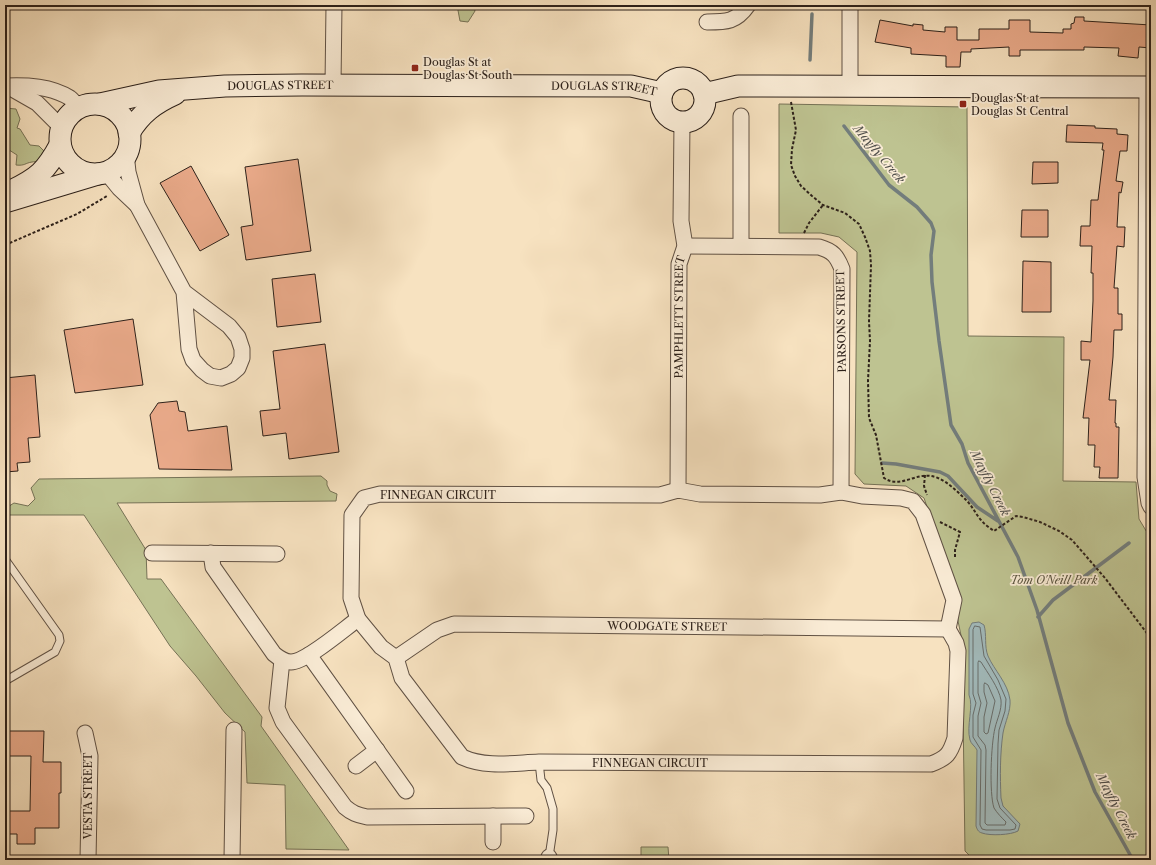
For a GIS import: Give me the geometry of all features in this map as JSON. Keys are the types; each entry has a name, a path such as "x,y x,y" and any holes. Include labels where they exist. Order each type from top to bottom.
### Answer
{"main road":[{"name":"DOUGLAS STREET","path":"100,104 159,91 224,86 631,86 662,93 668,84 684,78 699,84 704,94"},
{"path":"662,93 662,103 665,112 672,119 682,122 694,119 700,114 705,102 704,94 738,86 1149,87"},
{"name":"DOUGLAS STREET","path":"129,133 140,117 158,102 187,89"},
{"path":"5,193 28,183 44,171 61,136 68,116 78,108 89,104 100,104 110,107 119,114 125,122 129,133 129,143 126,153 114,168 5,202"},
{"path":"61,136 63,153 67,161 74,167 90,174 102,173"}],"street":[{"path":"333,85 334,5"},
{"path":"707,22 727,22 735,19 748,5"},
{"path":"850,5 850,86"},
{"path":"6,86 38,86 52,90 71,99 78,108"},
{"path":"6,86 37,103 55,122 61,136"},
{"path":"1149,87 1145,477 1151,507"},
{"path":"741,246 742,116"},
{"name":"PAMPHLETT STREET","path":"678,490 679,264 686,246 681,221 682,122"},
{"path":"126,153 128,172 138,205 184,292 189,349 193,360 210,376 221,378 231,374 238,368 242,358 242,349 238,337 229,326 184,292"},
{"path":"102,173 138,205"},
{"name":"PARSONS STREET","path":"686,246 820,247 830,250 838,259 842,269 841,492"},
{"name":"FINNEGAN CIRCUIT","path":"678,490 700,494 820,495 841,492 862,496 901,498 913,501 924,514 954,600 948,629 956,643 958,651 955,738 951,751 943,760 931,764 539,762 487,764 472,762 462,757 402,678 396,658 381,647 358,619 351,598 352,514 364,498 380,494 660,495 678,490"},
{"path":"152,553 277,554"},
{"path":"211,553 212,567 274,654 282,660 291,662 302,659 358,619"},
{"name":"WOODGATE STREET","path":"396,658 437,630 454,624 948,629"},
{"path":"309,655 406,791"},
{"path":"282,660 277,700 279,715 345,807 352,813 366,817 526,816"},
{"path":"232,860 234,730"},
{"name":"VESTA STREET","path":"85,733 90,756 88,860"},
{"path":"356,766 378,750"},
{"path":"493,816 493,842"}],"lane":[{"path":"5,559 59,635 60,641 55,652 5,681"},
{"path":"539,762 541,780 546,788 553,808 553,830 549,858"}],"path":[{"path":"5,245 77,214 112,193"},
{"path":"792,246 802,237 809,223 823,205"},
{"path":"924,486 925,475 946,482 967,501 982,521 994,531 1016,516 1040,522 1060,531 1072,540 1091,561 1148,636 1151,636"}],"green space":[{"path":"457,5 474,5 475,11 468,22 460,21"},
{"name":"Tom O'Neill Park","path":"779,104 967,107 968,336 1064,337 1063,481 1136,482 1139,519 1151,539 1151,743 1148,744 1148,760 1151,760 1151,860 974,860 965,851 962,640 958,621 957,594 924,498 906,486 864,484 855,474 857,252 839,237 821,233 779,233"},
{"path":"5,108 16,109 20,119 17,128 20,129 30,145 39,146 44,151 42,160 23,165 16,165 17,155 6,148 5,149"},
{"path":"321,476 327,481 330,491 337,494 336,501 117,503 146,550 147,579 161,579 262,717 261,726 349,850 286,849 285,785 247,783 245,732 225,713 170,646 84,515 7,515 6,508 14,503 28,506 35,499 31,488 39,479"},
{"path":"641,847 668,847 669,860 641,860"}],"water":[{"path":"979,622 984,625 988,656 1007,688 1010,700 1010,708 1002,741 1000,765 1001,798 1003,806 1020,824 1018,831 1006,834 990,835 982,833 976,826 977,750 971,741 969,734 971,705 969,695 969,629 972,623"}],"building":[{"path":"1075,17 1084,17 1084,21 1151,25 1151,48 1139,47 1138,58 1118,56 1119,48 1084,47 1084,50 1020,50 1020,56 1009,56 1009,47 971,49 971,52 961,52 960,67 946,67 946,56 911,54 911,48 875,42 880,20 913,26 913,24 923,25 923,30 945,32 945,27 957,27 957,40 979,40 979,29 1009,29 1009,20 1030,20 1030,32 1063,33 1063,29 1071,29 1071,24 1074,23"},
{"path":"1067,125 1095,126 1095,128 1117,129 1117,134 1128,135 1127,151 1120,151 1116,181 1123,182 1121,193 1119,192 1117,227 1125,227 1124,247 1117,246 1114,288 1118,288 1118,314 1122,314 1122,330 1114,330 1109,400 1116,400 1115,423 1116,427 1119,427 1118,478 1099,478 1100,467 1094,467 1095,445 1088,445 1089,418 1083,418 1090,360 1081,360 1081,341 1091,342 1093,273 1091,273 1092,246 1080,246 1081,226 1090,226 1091,200 1098,200 1104,150 1102,150 1103,143 1066,142"},
{"path":"298,159 311,251 246,260 241,227 253,225 245,167"},
{"path":"1033,162 1058,162 1058,183 1032,184"},
{"path":"191,166 229,235 200,251 160,183"},
{"path":"1022,210 1048,210 1048,237 1021,237"},
{"path":"1023,261 1051,262 1051,312 1022,312"},
{"path":"315,274 321,322 277,327 272,279"},
{"path":"133,319 143,385 75,393 64,330"},
{"path":"325,344 339,452 289,459 286,433 263,436 260,411 280,409 273,351"},
{"path":"35,375 40,437 28,438 30,462 17,463 18,471 5,472 5,378"},
{"path":"177,401 179,411 185,412 188,431 227,426 232,470 159,469 150,415 158,403"},
{"path":"5,731 44,731 43,762 61,762 59,828 35,828 35,844 17,844 17,834 5,833 5,811 30,811 31,756 5,756"}],"waterway":[{"path":"810,60 812,14"},
{"name":"Mayfly Creek","path":"844,126 889,185 917,207 931,223 934,231 931,255 932,282 951,425 962,444 968,463 1018,557 1037,610 1068,723 1095,792 1133,860"},
{"path":"882,463 940,472 948,476 977,507 998,521"},
{"path":"1038,617 1053,600 1129,543"}],"place":[{"name":"Douglas St at Douglas St South","path":"415,68"},
{"name":"Douglas St at Douglas St Central","path":"963,104"}]}
